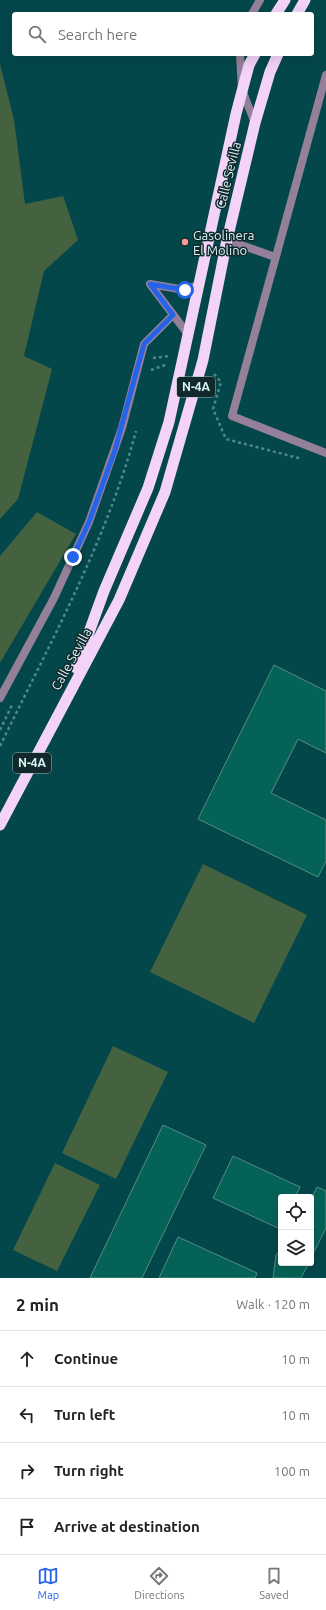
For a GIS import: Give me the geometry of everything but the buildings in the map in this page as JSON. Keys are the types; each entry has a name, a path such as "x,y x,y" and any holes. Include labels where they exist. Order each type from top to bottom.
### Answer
{"highway":[{"path":"277,12 285,0"},
{"path":"299,12 305,0"},
{"name":"Calle Sevilla","path":"64,702 104,591 148,488 169,422 187,333 242,90 249,65 254,56"},
{"name":"Calle Sevilla","path":"64,702 119,600 165,492 203,360 227,240 255,122 270,72 277,56"},
{"name":"N-4A","path":"0,825 64,702"}],"street":[{"path":"253,12 260,0"},
{"path":"240,56 242,90 255,122"},
{"path":"326,75 232,416 326,453"},
{"path":"227,240 275,257"},
{"path":"187,333 150,284 185,290 198,285"},
{"path":"0,698 54,598 89,522 122,428 144,344 173,315"}],"green space":[{"path":"0,64 14,120 25,204 63,196 78,240 44,271 24,356 52,369 18,499 0,519"},
{"path":"37,512 76,534 0,663 0,556"},
{"path":"203,864 307,915 254,1023 150,972"},
{"path":"113,1046 168,1072 116,1179 62,1153"},
{"path":"55,1163 100,1185 57,1271 13,1250"}],"place":[{"name":"Gasolinera El Molino","path":"185,242"}],"route":[{"path":"73,557 89,522 115,450 144,344 173,315 150,284 185,290"}]}
